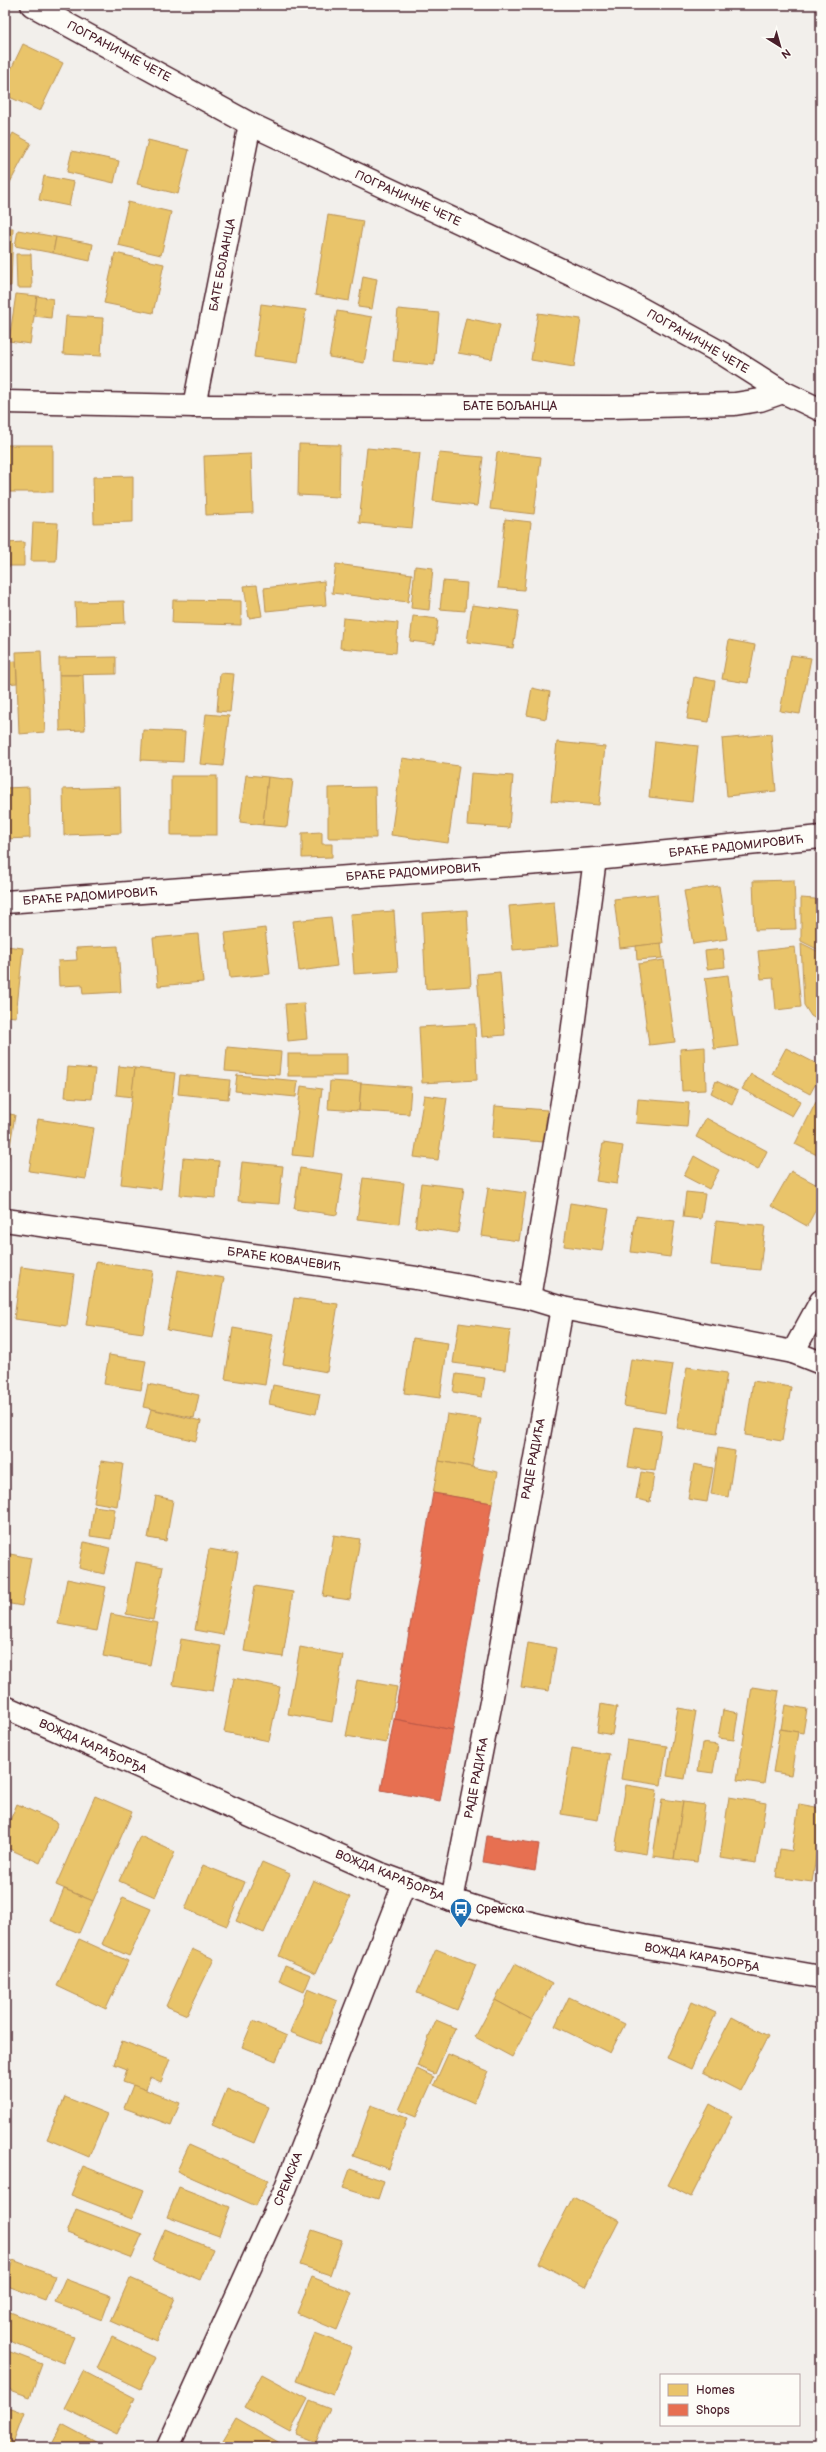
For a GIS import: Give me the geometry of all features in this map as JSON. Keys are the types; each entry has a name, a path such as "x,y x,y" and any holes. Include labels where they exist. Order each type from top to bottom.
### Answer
{"street":[{"name":"ПОГРАНИЧНЕ ЧЕТЕ","path":"32,5 250,124 624,299 723,354 783,392"},
{"name":"БАТЕ БОЉАНЦА","path":"194,406 250,124"},
{"name":"БАТЕ БОЉАНЦА","path":"5,402 194,406 611,407 735,404 760,400 783,392"},
{"path":"783,392 821,410"},
{"name":"БРАЋЕ РАДОМИРОВИЋ","path":"5,902 595,859 821,837"},
{"path":"529,1298 567,1072 595,859"},
{"name":"БРАЋЕ КОВАЧЕВИЋ","path":"5,1220 416,1278 529,1298 562,1308"},
{"path":"793,1352 821,1301"},
{"path":"562,1308 793,1352 821,1363"},
{"name":"РАДЕ РАДИЋА","path":"452,1900 492,1702 562,1308"},
{"name":"ВОЖДА КАРАЂОРЂА","path":"5,1707 404,1884 452,1900 502,1916 583,1936 821,1977"},
{"name":"СРЕМСКА","path":"168,2447 284,2192 404,1884"}],"building: Homes":[{"path":"23,44 63,63 40,111 5,95 5,82"},
{"path":"13,133 31,143 5,192 5,148"},
{"path":"148,140 189,150 178,194 137,184"},
{"path":"72,151 119,161 114,183 67,172"},
{"path":"44,176 74,182 69,206 39,200"},
{"path":"128,202 171,212 161,255 118,245"},
{"path":"328,215 363,221 349,301 315,295"},
{"path":"5,228 13,228 11,286 5,286"},
{"path":"18,230 56,237 53,253 15,246"},
{"path":"56,237 93,244 90,261 53,253"},
{"path":"115,253 164,264 153,313 104,303"},
{"path":"16,254 31,254 32,288 17,288"},
{"path":"363,276 377,279 372,309 358,307"},
{"path":"5,289 7,289 6,305 5,305"},
{"path":"16,294 37,296 30,344 9,341"},
{"path":"37,296 53,299 51,318 34,316"},
{"path":"261,304 306,310 298,363 254,357"},
{"path":"5,308 7,308 7,352 5,352"},
{"path":"398,309 439,313 434,365 393,361"},
{"path":"337,311 372,317 364,363 329,357"},
{"path":"538,313 581,319 574,367 531,360"},
{"path":"66,316 103,318 101,356 63,354"},
{"path":"466,318 500,325 492,359 458,353"},
{"path":"299,444 340,445 339,497 298,495"},
{"path":"5,445 53,445 53,492 5,492"},
{"path":"367,448 420,453 412,528 359,523"},
{"path":"497,452 541,457 534,514 490,509"},
{"path":"439,453 483,457 477,506 433,501"},
{"path":"251,454 253,513 206,515 204,456"},
{"path":"133,476 133,522 94,523 93,477"},
{"path":"505,519 531,522 524,590 498,588"},
{"path":"33,522 58,523 56,561 31,561"},
{"path":"24,542 24,566 5,566 5,543"},
{"path":"336,564 412,574 408,602 332,593"},
{"path":"415,566 433,568 429,610 411,608"},
{"path":"324,581 326,605 266,611 264,588"},
{"path":"443,581 467,583 465,611 440,609"},
{"path":"257,585 262,616 249,618 244,586"},
{"path":"173,600 241,601 241,625 172,623"},
{"path":"124,601 125,623 76,625 75,602"},
{"path":"472,605 519,611 513,648 467,642"},
{"path":"413,616 438,619 435,644 410,641"},
{"path":"343,618 398,623 396,653 340,648"},
{"path":"729,640 755,645 748,683 722,679"},
{"path":"41,651 45,732 19,734 16,652"},
{"path":"791,655 811,658 800,714 780,711"},
{"path":"116,657 116,674 59,675 59,658"},
{"path":"16,661 17,683 5,684 5,662"},
{"path":"220,673 234,674 230,712 217,711"},
{"path":"59,675 83,675 85,730 60,731"},
{"path":"694,677 715,681 709,722 687,719"},
{"path":"532,688 550,692 546,719 527,715"},
{"path":"206,714 229,716 223,766 200,764"},
{"path":"143,730 185,732 183,762 141,760"},
{"path":"771,734 776,791 727,796 722,739"},
{"path":"655,741 698,746 692,802 649,797"},
{"path":"557,742 605,747 599,805 551,801"},
{"path":"821,744 821,761 817,760"},
{"path":"402,758 459,766 448,843 391,835"},
{"path":"471,773 513,776 509,828 467,825"},
{"path":"246,775 268,777 263,825 240,822"},
{"path":"171,776 217,776 217,835 171,835"},
{"path":"268,777 293,780 287,827 263,825"},
{"path":"29,787 30,838 5,839 5,788"},
{"path":"120,787 121,833 64,835 63,789"},
{"path":"375,787 376,838 328,838 328,788"},
{"path":"322,832 322,844 332,844 332,857 302,858 302,833"},
{"path":"794,880 796,929 755,930 753,881"},
{"path":"719,886 727,939 693,944 684,891"},
{"path":"657,894 663,943 620,948 614,899"},
{"path":"801,898 815,899 821,904 821,951 801,941"},
{"path":"554,902 558,946 513,950 509,906"},
{"path":"467,910 471,986 426,989 422,913"},
{"path":"394,911 398,971 354,974 350,914"},
{"path":"331,917 337,966 299,971 293,921"},
{"path":"265,928 270,974 230,978 225,933"},
{"path":"198,934 203,982 158,986 153,938"},
{"path":"661,943 663,958 637,960 636,946"},
{"path":"801,943 821,953 821,1022 811,1016 804,1005"},
{"path":"5,946 23,948 16,1017 5,1016"},
{"path":"118,946 121,992 83,994 82,985 59,986 58,961 77,960 76,948"},
{"path":"795,947 801,1007 776,1010 773,978 761,979 758,951"},
{"path":"723,949 725,967 707,969 705,951"},
{"path":"664,960 675,1042 649,1045 638,964"},
{"path":"500,972 505,1035 482,1037 477,974"},
{"path":"728,975 738,1046 714,1049 705,978"},
{"path":"304,1003 307,1039 288,1041 285,1004"},
{"path":"475,1024 477,1080 422,1083 419,1027"},
{"path":"227,1047 281,1052 279,1075 225,1071"},
{"path":"705,1047 706,1090 682,1091 680,1049"},
{"path":"786,1048 821,1066 821,1074 810,1094 772,1074"},
{"path":"288,1054 347,1054 347,1076 288,1076"},
{"path":"119,1066 135,1068 132,1097 116,1095"},
{"path":"68,1067 95,1069 92,1099 65,1097"},
{"path":"135,1068 175,1073 161,1189 121,1184"},
{"path":"751,1074 801,1101 792,1116 742,1089"},
{"path":"180,1075 230,1080 228,1099 178,1094"},
{"path":"237,1075 298,1081 296,1097 235,1091"},
{"path":"330,1081 361,1083 359,1111 328,1109"},
{"path":"716,1081 738,1091 732,1104 711,1093"},
{"path":"361,1083 411,1087 409,1114 359,1111"},
{"path":"301,1086 322,1089 313,1157 292,1155"},
{"path":"424,1095 447,1098 438,1160 414,1157"},
{"path":"638,1099 689,1103 687,1127 636,1123"},
{"path":"816,1102 821,1105 821,1157 795,1144"},
{"path":"495,1106 547,1110 544,1142 492,1138"},
{"path":"5,1113 15,1115 6,1171 5,1171"},
{"path":"706,1118 767,1151 758,1170 696,1137"},
{"path":"38,1119 94,1128 86,1179 29,1171"},
{"path":"603,1143 623,1146 617,1184 596,1181"},
{"path":"694,1156 719,1170 709,1189 684,1176"},
{"path":"183,1158 219,1161 216,1198 180,1195"},
{"path":"242,1162 283,1166 279,1204 238,1201"},
{"path":"300,1168 343,1174 337,1215 294,1209"},
{"path":"791,1171 821,1187 821,1200 807,1226 771,1206"},
{"path":"363,1178 404,1183 399,1224 357,1219"},
{"path":"421,1183 464,1188 458,1233 415,1227"},
{"path":"488,1188 526,1193 519,1241 481,1236"},
{"path":"686,1192 705,1194 701,1219 683,1217"},
{"path":"570,1203 609,1209 602,1251 564,1246"},
{"path":"636,1216 675,1221 670,1257 631,1252"},
{"path":"716,1221 765,1226 760,1270 711,1265"},
{"path":"96,1262 153,1271 143,1333 86,1325"},
{"path":"21,1267 74,1274 67,1326 14,1319"},
{"path":"178,1270 224,1278 213,1338 167,1330"},
{"path":"294,1298 338,1304 327,1372 283,1364"},
{"path":"459,1323 510,1330 505,1370 453,1363"},
{"path":"233,1328 273,1335 265,1385 225,1379"},
{"path":"413,1338 448,1343 440,1398 404,1393"},
{"path":"109,1355 146,1361 141,1390 104,1384"},
{"path":"631,1359 673,1365 665,1413 624,1406"},
{"path":"687,1367 727,1373 717,1434 677,1428"},
{"path":"456,1374 485,1378 482,1397 453,1392"},
{"path":"753,1381 791,1387 782,1441 745,1435"},
{"path":"148,1384 199,1395 194,1418 143,1407"},
{"path":"273,1385 320,1394 316,1414 269,1404"},
{"path":"151,1409 201,1421 196,1441 146,1429"},
{"path":"447,1414 481,1419 472,1467 439,1461"},
{"path":"635,1427 661,1431 655,1471 628,1467"},
{"path":"718,1448 735,1451 728,1497 711,1494"},
{"path":"101,1461 123,1464 117,1506 94,1502"},
{"path":"439,1461 498,1472 492,1503 433,1493"},
{"path":"694,1464 713,1468 707,1502 688,1499"},
{"path":"641,1472 654,1474 650,1502 636,1499"},
{"path":"156,1496 173,1500 166,1541 148,1538"},
{"path":"94,1506 115,1509 111,1539 90,1536"},
{"path":"334,1535 360,1539 350,1600 323,1596"},
{"path":"84,1542 110,1548 104,1574 79,1568"},
{"path":"209,1549 238,1554 223,1635 195,1630"},
{"path":"5,1553 31,1558 22,1606 5,1603"},
{"path":"136,1562 163,1567 153,1620 126,1614"},
{"path":"67,1579 106,1587 97,1631 58,1624"},
{"path":"255,1586 293,1592 283,1657 244,1651"},
{"path":"111,1614 158,1623 150,1665 103,1656"},
{"path":"181,1639 221,1646 213,1691 173,1685"},
{"path":"528,1643 556,1648 549,1691 521,1687"},
{"path":"300,1647 343,1655 332,1722 288,1714"},
{"path":"234,1678 280,1687 269,1741 224,1732"},
{"path":"357,1680 397,1687 386,1743 346,1736"},
{"path":"752,1687 779,1691 764,1784 737,1780"},
{"path":"601,1704 617,1707 612,1735 597,1732"},
{"path":"785,1705 807,1709 803,1733 781,1729"},
{"path":"678,1708 696,1711 685,1779 667,1776"},
{"path":"723,1710 738,1713 734,1740 718,1738"},
{"path":"780,1729 798,1732 791,1775 773,1772"},
{"path":"627,1740 667,1746 661,1785 621,1779"},
{"path":"702,1743 718,1745 713,1773 698,1771"},
{"path":"572,1748 609,1754 598,1820 561,1814"},
{"path":"626,1785 657,1790 647,1854 615,1849"},
{"path":"95,1796 132,1812 93,1901 56,1885"},
{"path":"729,1797 766,1803 756,1863 720,1858"},
{"path":"662,1799 683,1802 674,1859 653,1856"},
{"path":"683,1802 705,1805 697,1862 674,1859"},
{"path":"17,1804 58,1823 40,1863 5,1847 5,1832"},
{"path":"799,1804 821,1808 821,1826 812,1882 776,1877 780,1849 792,1851"},
{"path":"140,1836 175,1852 155,1897 119,1881"},
{"path":"262,1862 290,1874 264,1933 236,1921"},
{"path":"203,1865 245,1882 227,1926 185,1909"},
{"path":"313,1880 350,1897 316,1973 279,1956"},
{"path":"64,1889 93,1901 79,1933 51,1921"},
{"path":"123,1897 151,1909 129,1956 102,1944"},
{"path":"79,1939 128,1961 106,2009 57,1986"},
{"path":"192,1949 214,1959 187,2015 166,2006"},
{"path":"436,1949 476,1965 457,2010 417,1993"},
{"path":"515,1964 552,1984 532,2020 495,2000"},
{"path":"285,1965 311,1975 304,1992 279,1981"},
{"path":"308,1989 337,2001 320,2044 290,2032"},
{"path":"569,1997 625,2024 610,2053 555,2026"},
{"path":"495,2000 532,2020 512,2057 475,2037"},
{"path":"692,2002 716,2013 691,2069 667,2058"},
{"path":"732,2017 768,2036 740,2091 703,2072"},
{"path":"436,2020 455,2028 435,2074 417,2066"},
{"path":"253,2021 287,2036 276,2061 242,2047"},
{"path":"122,2041 170,2059 161,2082 150,2077 146,2090 123,2082 127,2069 114,2064"},
{"path":"448,2054 488,2071 474,2103 434,2085"},
{"path":"417,2069 434,2077 416,2117 399,2110"},
{"path":"133,2085 180,2103 171,2125 124,2108"},
{"path":"227,2089 269,2107 254,2143 212,2125"},
{"path":"65,2097 107,2114 89,2157 47,2139"},
{"path":"710,2104 732,2116 691,2197 668,2185"},
{"path":"371,2105 407,2118 389,2169 353,2156"},
{"path":"189,2145 268,2180 256,2206 177,2171"},
{"path":"83,2166 144,2190 132,2219 71,2195"},
{"path":"350,2169 384,2181 378,2199 343,2188"},
{"path":"179,2187 230,2207 219,2236 167,2217"},
{"path":"573,2197 619,2221 585,2287 539,2263"},
{"path":"76,2209 142,2234 132,2258 67,2233"},
{"path":"165,2229 213,2249 200,2280 152,2260"},
{"path":"312,2230 342,2240 330,2275 300,2265"},
{"path":"13,2260 55,2276 45,2300 5,2285"},
{"path":"312,2277 352,2293 337,2330 297,2313"},
{"path":"130,2278 175,2298 156,2341 111,2321"},
{"path":"65,2279 111,2296 102,2320 55,2302"},
{"path":"5,2310 74,2337 63,2363 5,2339"},
{"path":"315,2333 352,2347 333,2395 296,2381"},
{"path":"112,2337 156,2358 140,2389 97,2368"},
{"path":"5,2350 42,2364 30,2397 5,2388"},
{"path":"83,2371 135,2398 117,2434 64,2408"},
{"path":"262,2374 308,2399 290,2432 244,2407"},
{"path":"310,2401 330,2409 316,2442 296,2434"},
{"path":"5,2406 24,2413 12,2445 5,2442"},
{"path":"236,2418 285,2446 219,2447"},
{"path":"62,2424 105,2447 50,2447"}],"building: Shops":[{"path":"433,1493 492,1503 453,1730 394,1719"},
{"path":"394,1719 453,1730 440,1801 381,1790"},
{"path":"487,1836 539,1844 535,1871 483,1862"}],"place":[{"name":"Сремска","path":"461,1928"}]}
